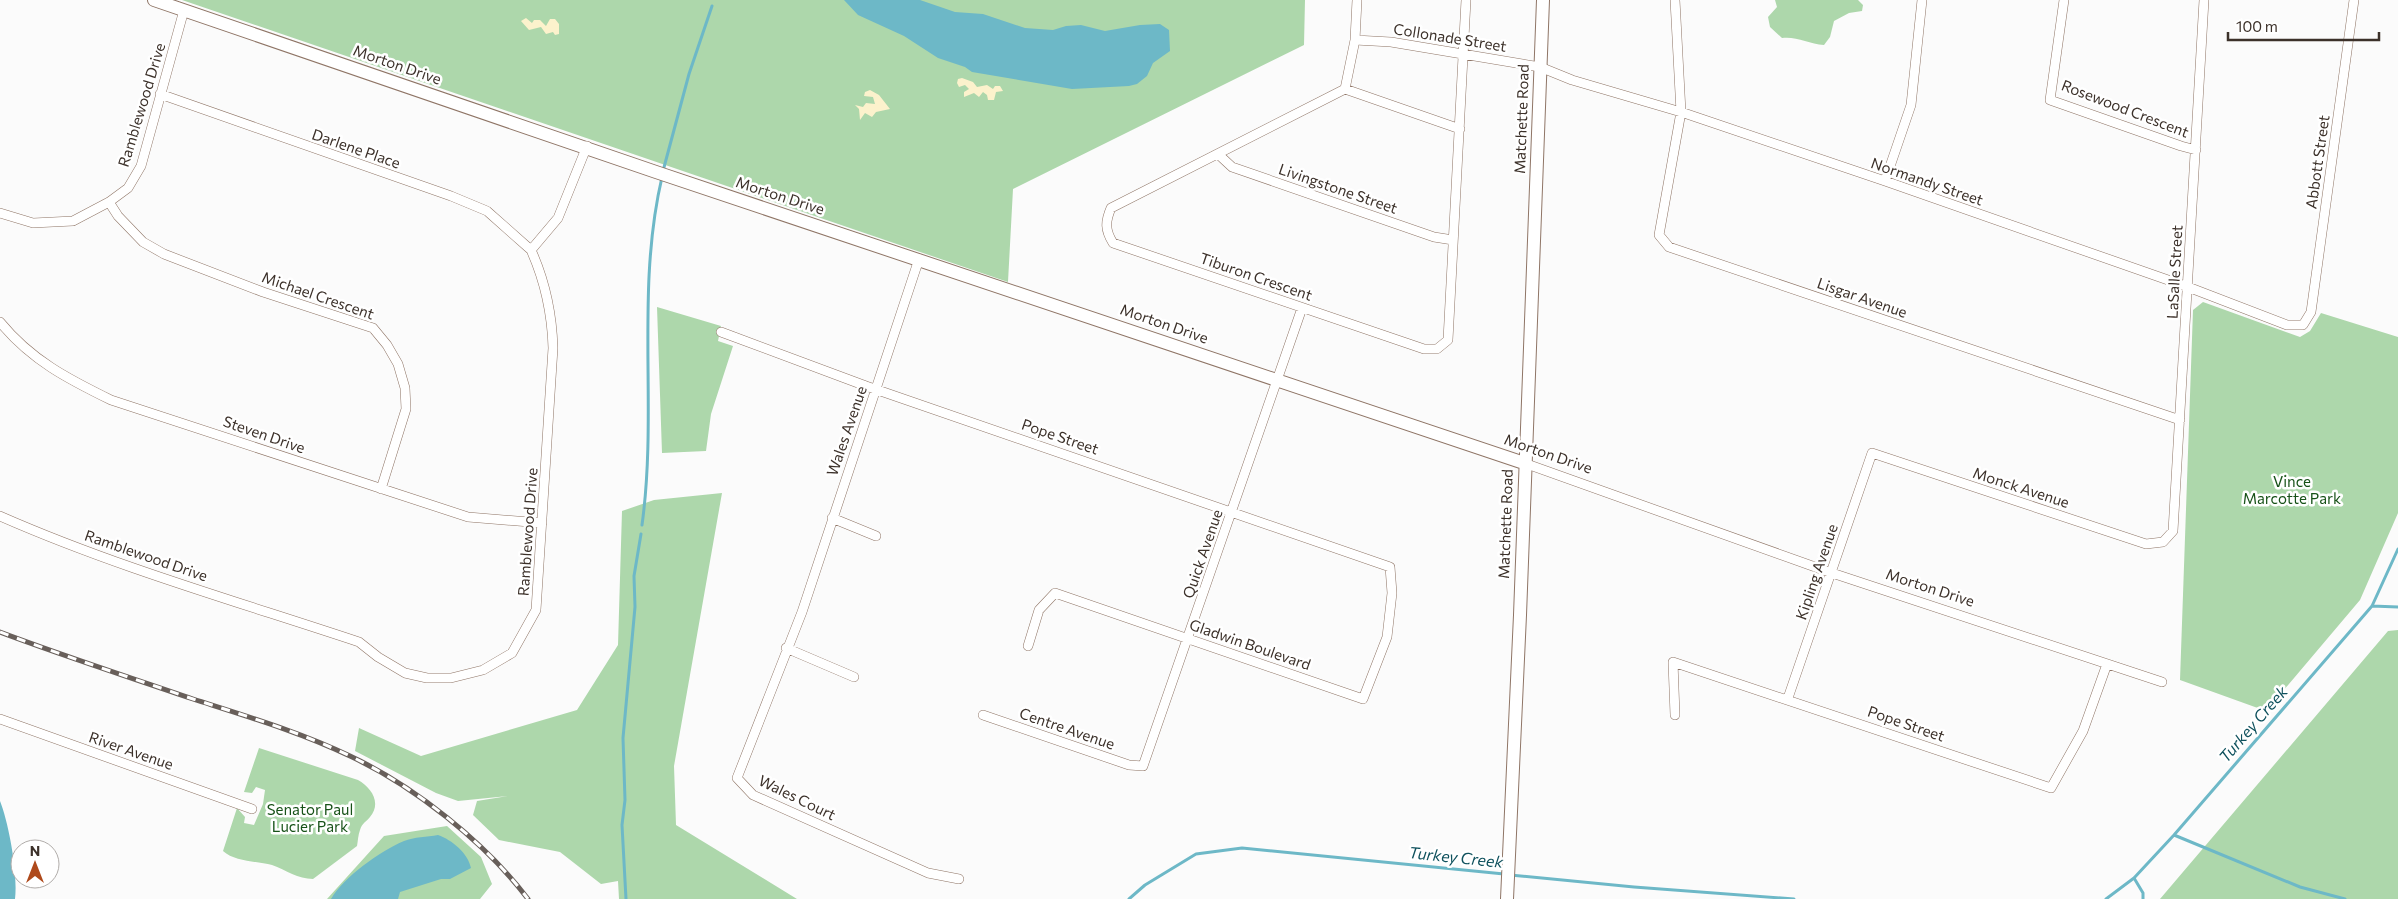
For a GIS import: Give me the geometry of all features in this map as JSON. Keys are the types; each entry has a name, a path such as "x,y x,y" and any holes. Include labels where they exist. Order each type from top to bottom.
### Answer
{"street":[{"name":"Morton Drive","path":"154,0 586,146 656,172 1524,463 1832,573 2162,682"},
{"path":"1357,0 1355,40 1345,89 1460,128"},
{"name":"Tiburon Crescent","path":"1345,89 1111,208 1106,220 1106,233 1112,243 1424,350 1437,349 1448,340 1466,0"},
{"name":"Matchette Road","path":"1507,899 1543,0"},
{"name":"Lisgar Avenue","path":"1675,0 1681,112 1659,235 1669,247 2180,420"},
{"path":"1885,181 1911,104 1922,0"},
{"name":"Rosewood Crescent","path":"2064,0 2050,100 2196,150"},
{"name":"LaSalle Street","path":"2163,542 2173,531 2204,0"},
{"name":"Abbott Street","path":"2303,326 2311,312 2354,0"},
{"name":"Ramblewood Drive","path":"0,213 33,223 73,221 109,202 128,188 141,166 184,10"},
{"name":"Collonade Street","path":"1355,40 1391,42 1540,67"},
{"name":"Normandy Street","path":"1540,67 1572,80 1681,112 1885,181 2188,287 2287,325 2303,326"},
{"name":"Darlene Place","path":"160,94 451,196 487,211 531,250"},
{"path":"531,250 558,218 586,146"},
{"name":"Livingstone Street","path":"1218,154 1232,167 1434,237 1453,240"},
{"name":"Michael Crescent","path":"109,202 118,216 143,242 164,254 263,292 372,328 387,345 398,364 405,388 406,409 381,489"},
{"name":"Ramblewood Drive","path":"0,516 122,563 359,642 378,657 405,673 435,678 451,678 482,670 512,653 536,610 553,348 552,324 540,271 531,250"},
{"name":"Wales Avenue","path":"802,612 919,259"},
{"name":"Quick Avenue","path":"1143,766 1189,639 1276,379 1302,308"},
{"name":"Steven Drive","path":"0,322 38,360 71,380 111,400 468,517 542,523"},
{"name":"Pope Street","path":"721,332 876,389 1232,510 1390,566"},
{"name":"Monck Avenue","path":"1872,453 2146,544 2163,542"},
{"name":"Kipling Avenue","path":"1788,698 1872,453"},
{"path":"832,518 876,536"},
{"name":"Gladwin Boulevard","path":"1028,646 1039,610 1055,593 1363,699 1387,637 1392,593 1390,566"},
{"name":"Wales Court","path":"802,612 786,648 737,778 753,795 928,873 959,879"},
{"path":"786,648 854,677"},
{"name":"Pope Street","path":"1675,715 1673,662 1788,698 2050,788 2083,731 2107,664"},
{"name":"Centre Avenue","path":"983,715 1129,765 1143,766"},
{"name":"River Avenue","path":"0,720 252,809"}],"green space":[{"path":"182,0 1305,0 1304,45 1013,189 1008,282"},
{"path":"1775,0 1858,0 1863,5 1862,11 1849,13 1834,21 1830,37 1824,45 1792,38 1782,38 1770,27 1768,17 1777,7"},
{"name":"Vince Marcotte Park","path":"2203,302 2300,337 2310,331 2321,313 2398,337 2398,513 2360,600 2266,711 2180,680 2193,310"},
{"path":"657,307 721,326 718,341 733,346 711,414 706,451 662,453"},
{"path":"722,493 674,766 676,825 797,899 619,899 618,881 601,884 560,852 499,840 473,815 477,801 508,796 458,801 436,793 355,751 359,728 421,756 577,710 618,645 622,511 654,500"},
{"path":"2398,630 2398,899 2160,899 2388,631"},
{"name":"Senator Paul Lucier Park","path":"259,748 358,780 371,791 375,806 370,817 361,828 357,846 313,879 297,876 272,865 240,859 223,851 237,808 245,817 244,823 254,825 263,804 265,790 256,787 252,793 244,792"},
{"path":"447,826 481,857 492,884 480,899 327,899 384,836"}],"sand":[{"path":"526,18 532,23 534,20 540,20 546,26 550,19 555,19 559,24 559,34 555,35 553,32 546,34 541,27 529,30 521,21"},
{"path":"962,78 973,82 977,87 987,85 993,89 995,86 1000,86 1003,91 996,92 994,100 988,100 987,95 983,92 979,97 974,93 964,97 964,92 969,89 965,85 959,87 958,79"},
{"path":"870,90 879,95 890,109 876,112 872,117 865,113 860,120 859,109 855,105 863,107 866,103 875,104 873,97 864,96 865,92"}],"water":[{"path":"844,0 920,0 955,12 983,14 1025,28 1053,30 1066,26 1081,25 1105,31 1140,25 1160,24 1169,30 1170,51 1153,63 1147,76 1137,84 1072,89 972,72 965,67 938,58 904,36 858,15"},
{"path":"0,801 10,839 10,889 16,889 15,899 0,899"},
{"path":"438,835 449,840 463,852 471,868 450,879 441,879 400,892 398,899 331,899 353,874 384,851 408,840"}],"waterway":[{"path":"663,171 689,74 712,6"},
{"path":"642,525 648,438 650,264 654,220 662,177"},
{"path":"626,899 622,825 625,800 623,738 635,607 634,576 641,534"},
{"name":"Turkey Creek","path":"2106,899 2134,878 2174,835 2372,606 2398,549"},
{"path":"2372,606 2398,607"},
{"path":"2174,835 2300,887 2345,899"},
{"name":"Turkey Creek","path":"1129,899 1145,885 1196,854 1242,848 1504,874"},
{"name":"Turkey Creek","path":"1510,875 1634,887 1794,899"},
{"path":"2134,878 2143,893 2143,899"}],"railway":[{"path":"0,632 312,739 374,768 423,799 447,817 491,857 528,899"}]}
